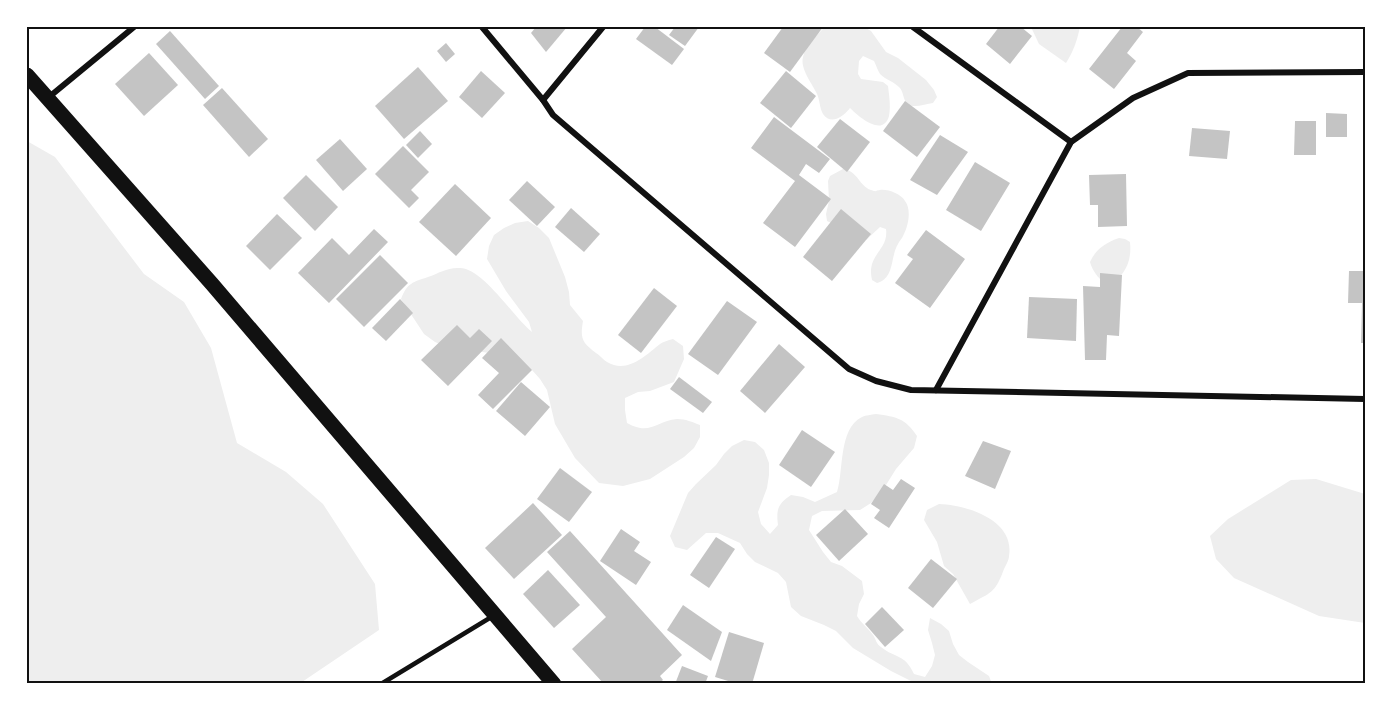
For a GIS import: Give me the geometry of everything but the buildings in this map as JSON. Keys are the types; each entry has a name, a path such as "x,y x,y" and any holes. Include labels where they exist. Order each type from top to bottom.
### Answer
{"main road":[{"path":"27,75 212,284 554,684"}],"street":[{"path":"48,98 134,27"},
{"path":"482,27 553,115 849,369 876,381 911,390 1365,399"},
{"path":"543,100 603,27"},
{"path":"913,27 1071,142"},
{"path":"936,390 1071,142 1133,98 1188,73 1365,72"}],"lane":[{"path":"381,684 496,615"}],"shaded area":[{"path":"825,27 864,27 871,31 886,52 898,58 926,80 937,97 933,103 909,105 900,88 880,74 874,61 863,56 859,61 858,74 861,79 883,82 888,86 890,108 886,122 882,125 870,123 850,108 837,118 826,118 802,61 809,44"},
{"path":"1031,27 1080,27 1066,63 1039,44"},
{"path":"27,141 55,157 144,274 184,302 211,348 237,443 286,472 323,504 375,584 379,630 299,684 27,684"},
{"path":"843,169 855,175 867,188 894,192 903,198 907,205 909,218 905,232 898,243 887,277 877,283 872,280 872,264 884,243 886,229 880,227 866,240 827,221 828,181 830,176"},
{"path":"528,221 549,238 565,277 570,305 583,321 583,340 604,360 614,365 629,365 667,340 673,339 683,346 684,359 674,382 625,398 627,423 635,427 653,427 677,419 700,425 700,437 694,448 650,479 623,486 599,483 575,458 555,424 547,390 532,370 495,354 470,350 457,351 435,342 424,334 401,299 408,286 418,280 451,268 469,270 488,285 532,332 529,322 506,291 487,259 494,235 515,223"},
{"path":"1119,238 1130,242 1130,256 1123,273 1109,286 1097,276 1090,262 1102,247"},
{"path":"876,414 895,418 908,425 917,436 914,448 871,503 860,510 822,511 812,516 809,530 831,562 842,566 862,581 864,594 857,616 879,646 903,659 914,674 925,677 932,666 935,655 928,630 930,618 949,631 959,655 989,676 992,684 917,684 853,648 836,631 801,616 791,607 786,582 778,573 755,562 740,543 718,533 706,533 687,550 675,547 670,536 688,493 732,446 744,440 755,442 764,450 769,463 767,488 758,512 761,524 770,534 778,525 779,507 791,495 815,502 837,492 845,440 849,431 862,417"},
{"path":"1316,479 1365,494 1365,623 1319,616 1234,578 1216,559 1210,536 1228,519 1291,480"},
{"path":"939,504 963,507 987,517 1005,533 1009,543 1008,559 995,587 988,594 970,604 953,574 944,566 937,542 924,520 927,510"}]}
